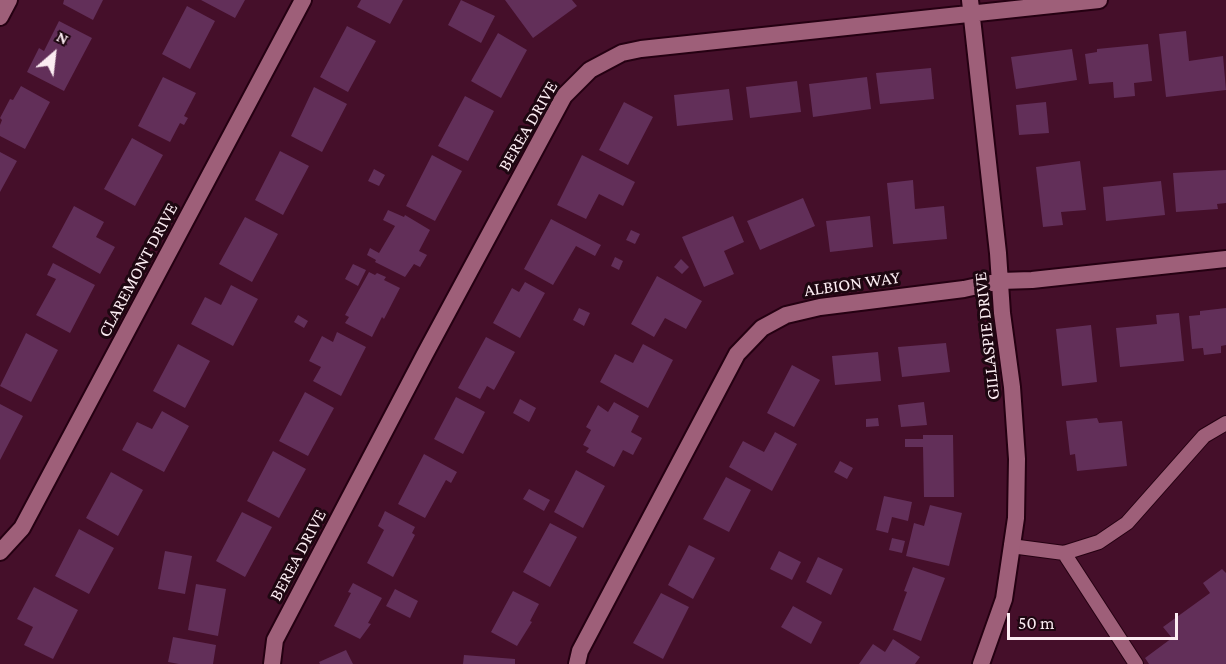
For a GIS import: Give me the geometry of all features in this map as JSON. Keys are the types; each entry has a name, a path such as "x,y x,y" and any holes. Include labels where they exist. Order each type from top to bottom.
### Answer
{"street":[{"path":"0,17 9,0"},
{"name":"CLAREMONT DRIVE","path":"0,552 22,528 303,0"},
{"name":"BEREA DRIVE","path":"272,664 275,640 452,303 564,96 590,70 622,53 641,49 971,7 1099,0"},
{"name":"GILLASPIE DRIVE","path":"971,7 1002,313 1012,387 1017,459 1016,518 1004,600 981,664"},
{"name":"ALBION WAY","path":"577,664 580,651 737,354 762,328 786,315 820,307 964,289 1000,281 1032,280 1226,259"}],"lane":[{"path":"1011,546 1065,553 1099,542 1126,523 1204,436 1226,423"},
{"path":"1065,553 1136,664"}],"building":[{"path":"64,0 103,0 93,20 63,4"},
{"path":"201,0 245,0 235,18"},
{"path":"361,0 403,0 390,24 357,7"},
{"path":"461,0 495,16 481,43 448,25"},
{"path":"505,0 572,0 577,6 533,38"},
{"path":"187,6 215,21 190,69 162,54"},
{"path":"59,21 92,38 64,91 27,72 39,48 44,51"},
{"path":"347,26 376,41 348,92 320,77"},
{"path":"1186,31 1189,61 1223,56 1226,90 1166,97 1159,34"},
{"path":"498,33 527,50 501,98 471,81"},
{"path":"1148,44 1152,81 1134,83 1135,96 1114,98 1113,82 1089,84 1085,54 1097,52 1097,49"},
{"path":"1072,49 1077,80 1016,89 1011,57"},
{"path":"931,68 934,99 880,104 876,73"},
{"path":"163,77 196,93 184,116 188,118 184,125 180,123 170,142 138,126"},
{"path":"867,77 871,109 813,117 809,84"},
{"path":"797,81 801,112 750,118 746,87"},
{"path":"21,86 50,102 25,149 0,136 2,120 0,118 10,99 13,100"},
{"path":"314,87 347,104 322,152 291,136"},
{"path":"729,89 733,120 677,126 674,95"},
{"path":"465,96 494,111 468,161 438,146"},
{"path":"624,102 653,117 628,165 599,150"},
{"path":"1046,102 1049,133 1019,135 1016,105"},
{"path":"132,138 163,155 135,206 104,189"},
{"path":"280,151 309,166 283,215 255,200"},
{"path":"0,152 17,161 0,192"},
{"path":"432,155 462,171 435,221 406,206"},
{"path":"582,155 635,182 623,206 599,194 586,219 557,205"},
{"path":"1080,161 1086,210 1061,212 1063,225 1043,227 1036,167"},
{"path":"374,169 385,175 379,186 368,181"},
{"path":"1226,170 1226,203 1217,204 1218,209 1176,212 1173,173"},
{"path":"913,180 915,209 944,206 947,239 893,244 887,183"},
{"path":"1161,181 1165,215 1106,221 1103,187"},
{"path":"803,198 815,226 760,250 747,221"},
{"path":"74,206 104,222 96,237 115,247 100,274 52,247"},
{"path":"388,210 404,217 405,215 430,230 419,251 427,255 420,267 414,264 405,277 375,262 376,260 367,255 370,248 379,253 395,226 383,220"},
{"path":"733,216 744,242 724,251 734,274 704,287 682,237"},
{"path":"870,216 873,247 830,252 826,221"},
{"path":"245,217 278,234 252,282 219,264"},
{"path":"551,219 601,245 595,256 576,246 553,285 524,269"},
{"path":"631,230 640,234 635,244 626,240"},
{"path":"615,257 623,261 619,270 611,266"},
{"path":"681,259 689,267 682,274 674,267"},
{"path":"53,263 95,285 70,333 36,315 56,279 47,275"},
{"path":"353,264 366,270 358,286 345,279"},
{"path":"369,272 386,277 384,280 400,288 372,337 345,323 349,317 345,315"},
{"path":"657,276 702,301 686,329 665,318 654,337 631,324"},
{"path":"525,282 545,293 520,338 493,323 512,288 519,292"},
{"path":"231,285 258,299 233,346 191,324 205,297 221,305"},
{"path":"579,308 590,313 584,326 573,320"},
{"path":"1226,308 1226,345 1221,346 1221,353 1204,355 1203,348 1192,349 1189,316 1200,315 1200,311"},
{"path":"1179,313 1184,361 1120,367 1116,328 1157,324 1156,315"},
{"path":"298,315 308,321 304,328 294,322"},
{"path":"1091,325 1097,382 1062,386 1056,329"},
{"path":"337,332 366,347 341,396 313,381 321,367 309,361 322,336 333,342"},
{"path":"26,333 58,350 31,402 0,386"},
{"path":"486,337 515,352 494,390 487,386 480,399 458,388"},
{"path":"946,343 950,372 902,377 898,347"},
{"path":"178,344 210,361 185,408 153,391"},
{"path":"643,344 673,360 648,408 600,382 615,354 633,363"},
{"path":"878,352 881,381 835,385 832,356"},
{"path":"792,365 820,380 794,427 767,413"},
{"path":"305,392 334,408 308,456 279,441"},
{"path":"456,397 485,412 463,454 434,439"},
{"path":"520,399 536,408 529,422 513,413"},
{"path":"614,402 639,416 631,432 642,438 633,455 623,450 614,467 586,452 589,448 583,445 591,430 586,427 598,405 608,412"},
{"path":"924,402 927,425 901,427 898,405"},
{"path":"0,404 23,416 0,460"},
{"path":"162,411 189,426 164,472 122,450 137,422 152,429"},
{"path":"878,418 879,426 866,427 866,419"},
{"path":"1097,418 1099,423 1122,421 1127,466 1077,471 1075,454 1070,455 1066,421"},
{"path":"775,432 797,444 772,491 729,467 743,441 764,452"},
{"path":"923,435 953,435 954,497 924,497 923,447 905,447 905,439 923,439"},
{"path":"273,451 306,469 279,518 247,501"},
{"path":"424,454 457,472 451,483 446,480 425,518 398,504"},
{"path":"840,461 853,468 847,479 834,472"},
{"path":"576,470 605,486 583,528 554,512"},
{"path":"111,472 143,490 118,536 86,518"},
{"path":"726,477 751,490 729,532 703,519"},
{"path":"529,489 550,500 544,511 523,499"},
{"path":"884,496 912,502 908,521 892,517 888,533 876,530"},
{"path":"930,505 962,513 949,566 906,556 914,523 924,526"},
{"path":"385,511 415,527 412,533 415,535 393,577 367,563 384,530 378,526"},
{"path":"242,512 272,527 245,577 216,561"},
{"path":"550,523 577,537 550,587 523,572"},
{"path":"79,529 114,548 89,594 55,576"},
{"path":"892,538 905,541 902,553 889,550"},
{"path":"689,545 715,558 693,599 668,585"},
{"path":"165,551 192,556 185,594 158,589"},
{"path":"779,551 801,562 792,580 770,569"},
{"path":"818,557 843,569 831,595 806,582"},
{"path":"913,567 945,578 921,641 893,630 907,592 904,591"},
{"path":"1222,569 1226,573 1226,664 1149,664 1145,658 1172,638 1163,627 1210,593 1203,583"},
{"path":"353,583 382,598 368,623 371,624 360,639 334,626 351,593 348,592"},
{"path":"196,584 226,589 218,636 188,630"},
{"path":"34,587 78,610 53,659 24,645 33,627 17,619"},
{"path":"395,589 418,601 410,618 386,606"},
{"path":"513,591 539,604 530,621 532,622 517,646 491,632"},
{"path":"661,593 689,607 663,659 633,643"},
{"path":"793,606 822,622 811,644 781,627"},
{"path":"173,637 216,645 213,664 168,662"},
{"path":"893,639 920,657 915,664 859,664 873,644 885,652"},
{"path":"346,650 353,664 320,664 319,662"},
{"path":"464,655 515,659 515,664 463,664"}]}
